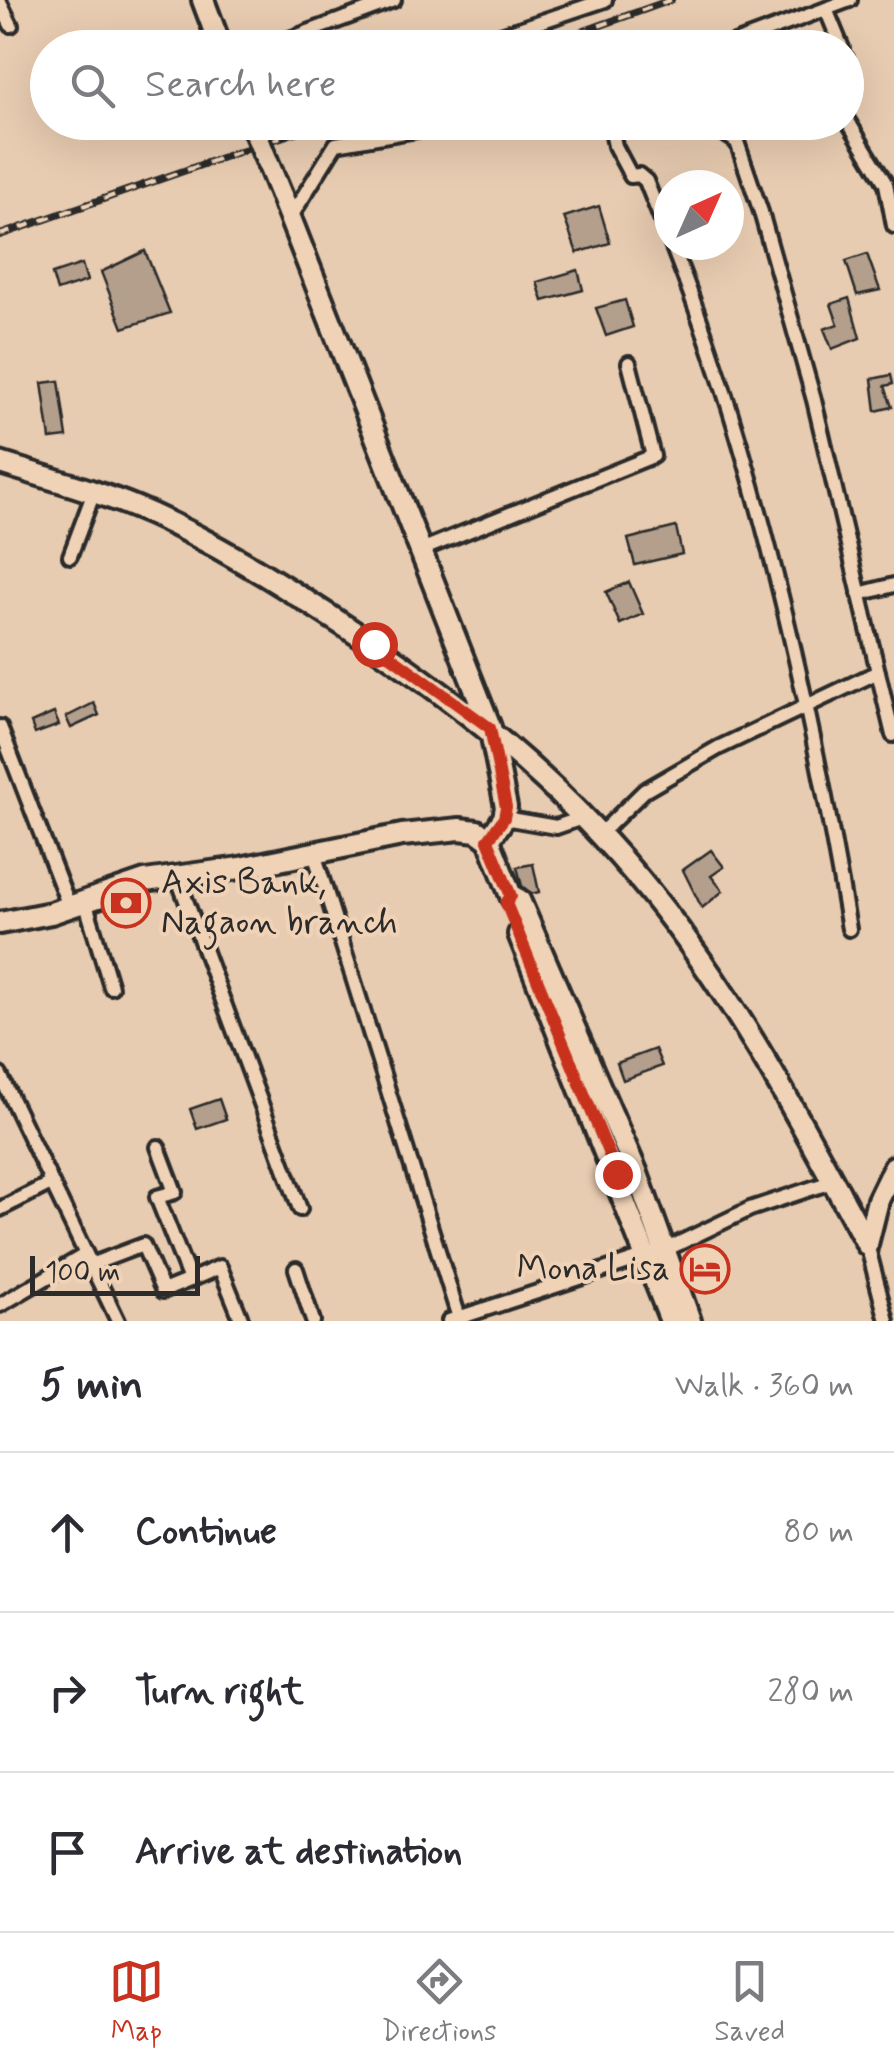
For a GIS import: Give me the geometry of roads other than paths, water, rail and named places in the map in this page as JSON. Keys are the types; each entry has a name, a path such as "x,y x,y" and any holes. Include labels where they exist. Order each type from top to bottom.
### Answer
{"main road":[{"path":"204,0 215,30"},
{"path":"258,140 490,728 506,795 504,818 488,840"},
{"path":"0,463 151,514 268,576 490,728 600,834 654,896 788,1095 867,1244"},
{"path":"0,923 78,904 144,881 460,830 476,831 488,840 511,896 518,900 636,1170 671,1321"},
{"path":"867,1244 878,1200 894,1167"},
{"path":"852,1216 878,1200"},
{"path":"656,1252 690,1321"}],"street":[{"path":"313,30 394,0"},
{"path":"516,30 605,0"},
{"path":"768,30 850,0"},
{"path":"0,3 11,26"},
{"path":"826,8 835,30"},
{"path":"290,218 336,144 359,140"},
{"path":"616,140 624,165 631,176 639,175 646,181 654,201"},
{"path":"734,140 762,212 814,400 893,734"},
{"path":"859,140 886,184 894,226"},
{"path":"676,260 726,406 804,707 849,929"},
{"path":"421,550 653,456 629,363"},
{"path":"70,556 94,492"},
{"path":"860,594 894,585"},
{"path":"600,834 644,791 718,748 878,672"},
{"path":"0,727 111,987"},
{"path":"504,818 556,826 582,818"},
{"path":"314,853 456,1320 656,1252 750,1209 834,1181"},
{"path":"177,876 300,1209"},
{"path":"0,1074 118,1321"},
{"path":"158,1148 176,1192 157,1198 190,1280"},
{"path":"0,1208 51,1183"},
{"path":"867,1244 886,1321"},
{"path":"0,1305 87,1260 143,1245 163,1291 220,1268 242,1321"},
{"path":"296,1269 312,1321"}],"railway":[{"path":"587,30 671,0"},
{"path":"0,235 272,140"}],"place":[{"name":"Axis Bank, Nagaon branch","path":"126,903"},
{"name":"Mona Lisa","path":"705,1269"}]}
